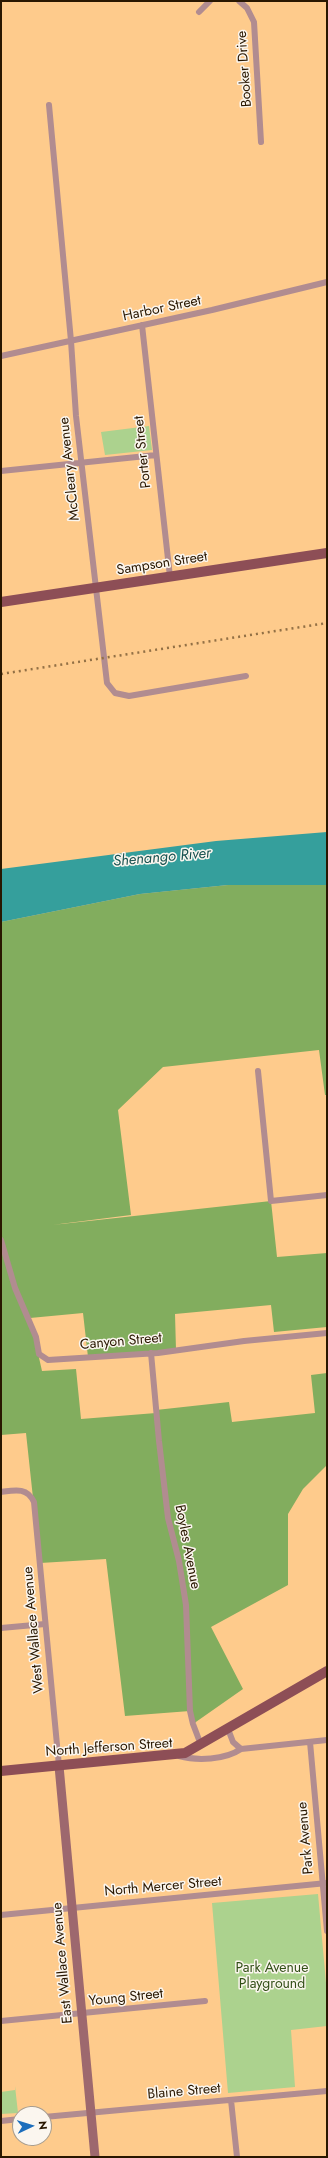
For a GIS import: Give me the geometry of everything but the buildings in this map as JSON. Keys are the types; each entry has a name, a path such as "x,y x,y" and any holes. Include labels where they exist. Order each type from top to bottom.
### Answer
{"main road":[{"name":"Sampson Street","path":"1,602 327,553"},
{"path":"174,1755 185,1753 201,1745 327,1671"},
{"name":"North Jefferson Street","path":"1,1771 174,1755"}],"street":[{"path":"199,12 210,1"},
{"name":"Booker Drive","path":"239,1 247,8 254,22 261,142"},
{"name":"McCleary Avenue","path":"48,105 71,341 81,463 107,683 115,693 129,696 246,676"},
{"name":"Harbor Street","path":"1,356 212,310 327,282"},
{"name":"Porter Street","path":"142,325 170,577"},
{"path":"1,472 156,454"},
{"path":"258,1071 271,1201 327,1195"},
{"name":"Canyon Street","path":"1,1240 15,1288 31,1322 41,1356 48,1360 151,1353 327,1333"},
{"name":"Boyles Avenue","path":"151,1353 168,1518 179,1561 186,1605 190,1711 201,1745"},
{"name":"West Wallace Avenue","path":"1,1492 20,1490 29,1494 34,1502 59,1766"},
{"path":"1,1628 45,1624"},
{"path":"228,1729 233,1742 241,1750"},
{"name":"North Jefferson Street","path":"174,1755 194,1760 234,1754 241,1750 327,1740"},
{"name":"Park Avenue","path":"310,1742 325,1884 327,1931"},
{"name":"East Wallace Avenue","path":"59,1766 95,2157"},
{"name":"North Mercer Street","path":"1,1915 325,1884"},
{"name":"Young Street","path":"1,2021 82,2015 205,2001"},
{"name":"Blaine Street","path":"52,2116 327,2091"},
{"path":"231,2100 237,2157"},
{"path":"1,2121 12,2120"}],"green space":[{"path":"149,426 152,450 105,455 101,432"},
{"path":"228,885 327,885 327,1095 325,1095 319,1050 163,1067 118,1110 131,1215 52,1225 271,1201 277,1257 327,1253 327,1327 274,1332 271,1305 175,1314 176,1350 88,1357 83,1313 30,1318 42,1371 76,1369 81,1419 156,1413 156,1410 229,1402 232,1422 315,1413 311,1375 327,1373 327,1465 303,1489 288,1514 288,1585 211,1627 243,1689 193,1724 190,1711 125,1716 106,1559 40,1563 26,1433 1,1435 1,922 140,894"},
{"name":"Park Avenue Playground","path":"318,1894 327,1994 327,2026 291,2030 295,2087 228,2093 212,1903"},
{"path":"15,2086 17,2106 12,2106 12,2113 1,2114 1,2092 15,2090"}],"water":[{"name":"Shenango River","path":"327,832 327,885 228,885 140,894 1,922 1,869 216,841"}],"railway":[{"path":"1,674 327,623"}]}
